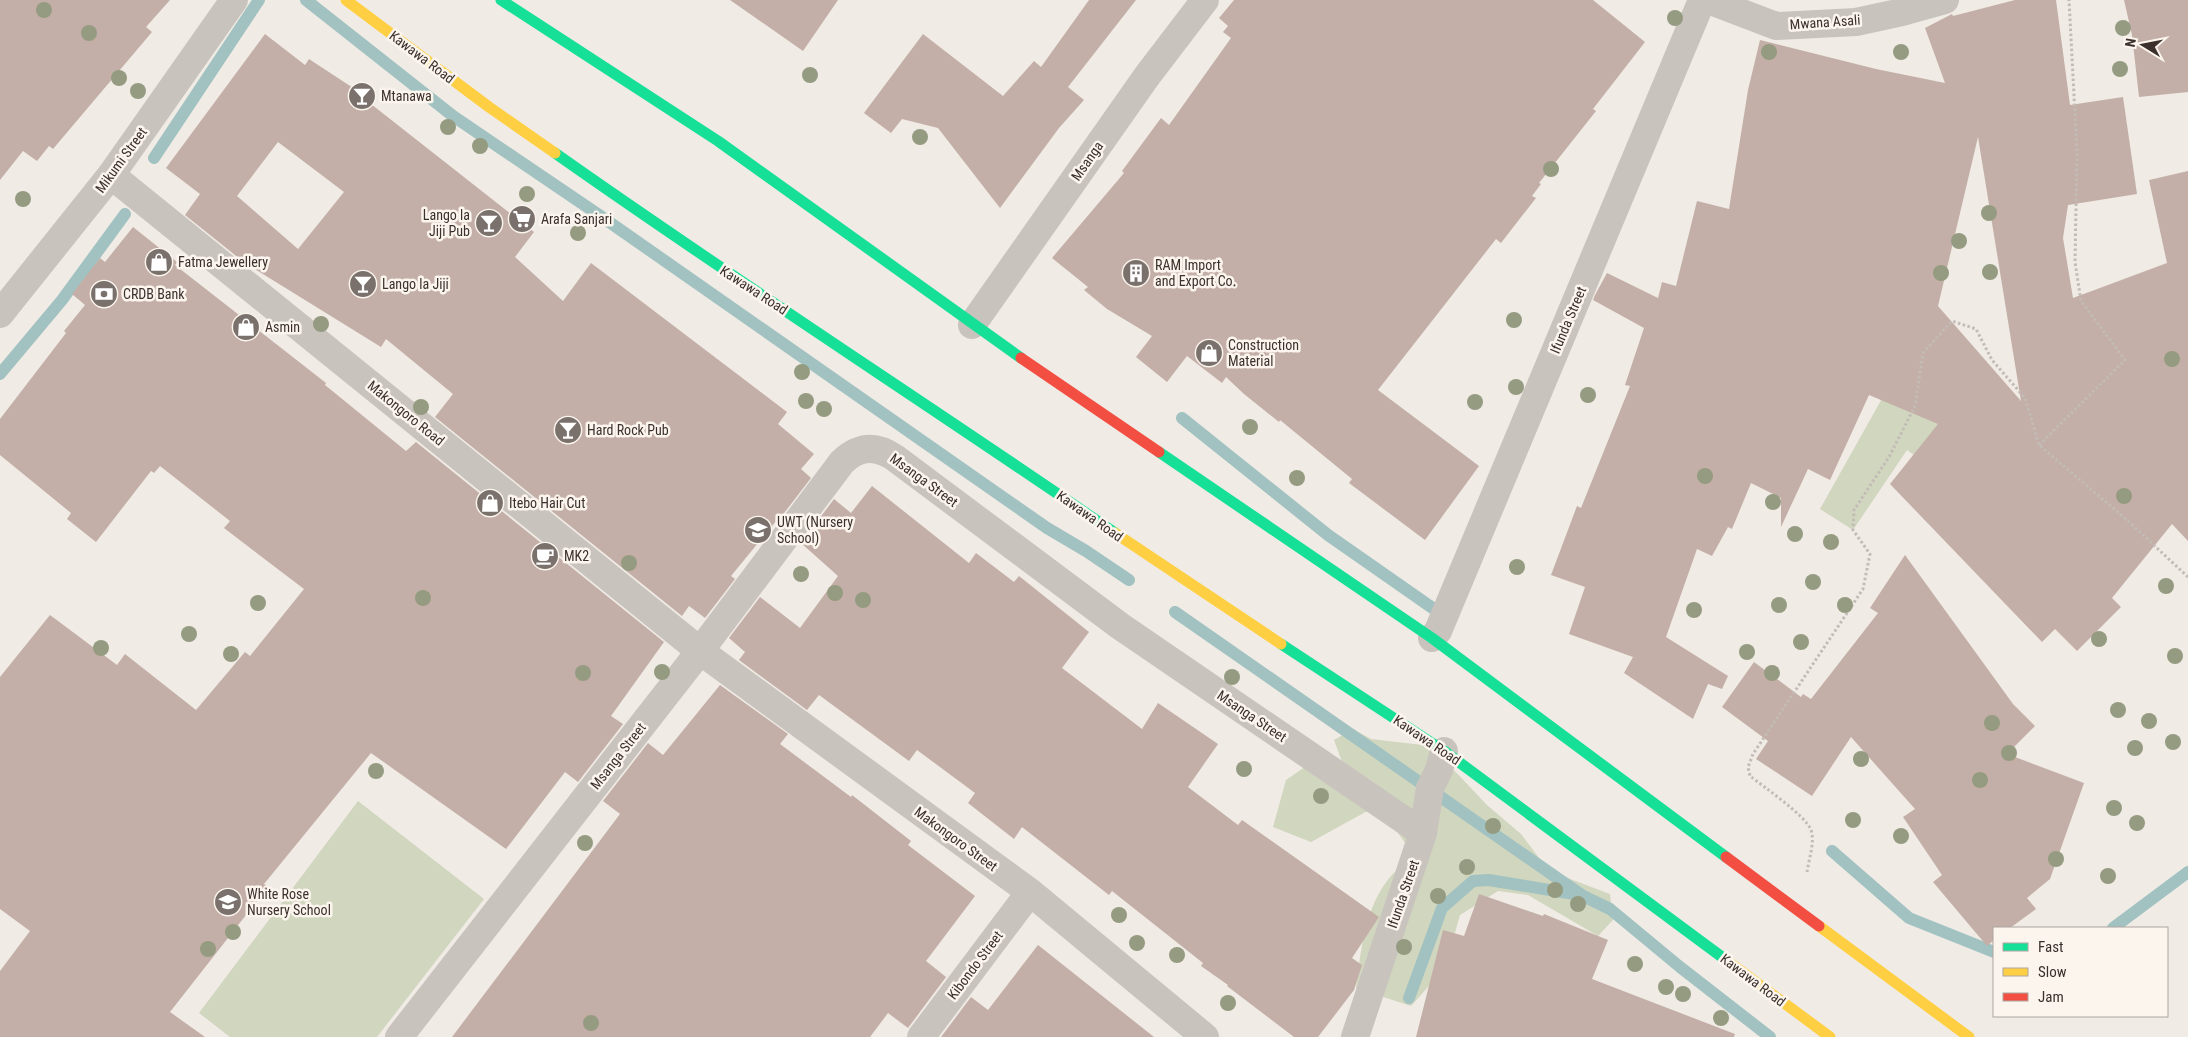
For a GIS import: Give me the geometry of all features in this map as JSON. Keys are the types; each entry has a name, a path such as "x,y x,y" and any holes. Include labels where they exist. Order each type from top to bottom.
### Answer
{"main road":[{"name":"Kawawa Road","path":"346,0 489,107 684,244 976,437 1173,573 1444,751 1830,1037"},
{"path":"502,0 718,141 972,325 1432,638 1969,1037"}],"street":[{"name":"Mikumi Street","path":"0,314 112,175 234,0"},
{"name":"Msanga","path":"972,325 1147,76 1205,0"},
{"name":"Ifunda Street","path":"1432,638 1438,631 1702,0"},
{"name":"Mwana Asali","path":"1708,0 1776,26 1856,22 1945,0"},
{"name":"Makongoro Road","path":"112,175 700,651"},
{"name":"Msanga Street","path":"399,1037 700,651 842,462 851,454 861,449 873,448 885,451 1120,626 1423,833"},
{"name":"Makongoro Street","path":"700,651 1030,892 1205,1037"},
{"name":"Ifunda Street","path":"1355,1037 1423,833 1430,788 1439,770 1444,751"},
{"name":"Kibondo Street","path":"921,1037 1030,892"}],"path":[{"path":"2039,445 2125,360 2081,301 2075,262 2077,153 2069,0"},
{"path":"1797,910 1801,905 1812,842 1810,830 1804,819 1750,776 1748,767 1753,754 1863,588 1870,554 1854,530 1854,510 1889,457 1915,406 1923,353 1952,321 1976,329 1992,360 2025,398 2039,445 2127,520 2188,577"}],"green space":[{"path":"1942,323 1959,487 1907,450 1853,530 1820,509 1884,395"},
{"path":"1353,729 1371,739 1431,746 1487,805 1521,834 1549,871 1610,894 1613,920 1598,936 1528,895 1498,891 1460,915 1445,968 1411,1006 1356,988 1366,929 1375,901 1391,876 1415,857 1386,816 1371,809 1311,842 1273,827 1286,780 1325,753 1345,770 1334,740"},
{"path":"358,801 484,899 377,1037 230,1037 199,1013"}],"building":[{"path":"0,0 170,0 146,27 152,32 53,149 49,146 37,161 23,151 0,180"},
{"path":"730,0 838,0 803,51"},
{"path":"1089,0 1136,0 1068,87 1084,100 1059,128 1000,208 938,128 902,119 891,133 864,113 923,34 1003,96 1034,61 1041,67"},
{"path":"1234,0 1593,0 1645,42 1593,109 1596,111 1539,183 1541,184 1532,196 1536,198 1501,243 1496,239 1378,390 1479,466 1425,540 1349,483 1352,479 1280,420 1279,422 1244,394 1226,377 1222,383 1187,356 1167,382 1136,357 1152,336 1107,309 1084,290 1088,287 1052,258 1124,173 1122,171 1161,118 1169,125 1231,38 1223,32 1228,26 1219,18"},
{"path":"2015,0 2056,0 2070,105 2123,97 2137,194 2068,205 2063,238 2073,298 2167,263 2149,180 2188,171 2188,541 2172,524 2112,598 2121,607 2077,651 2055,629 2042,642 1890,484 1938,424 1869,395 1830,480 1808,469 1781,527 1781,498 1751,483 1732,529 1728,527 1712,556 1697,549 1666,637 1728,676 1722,689 1708,684 1693,719 1624,673 1633,657 1569,634 1585,587 1551,575 1577,506 1581,508 1630,386 1625,385 1644,328 1593,300 1607,273 1658,298 1662,282 1676,286 1697,201 1729,209 1748,90 1760,40 1876,69 1945,83 1925,28 1952,14 1953,16","holes":["1978,137 2021,401 1938,306"]},
{"path":"2124,0 2188,0 2188,92 2139,97 2132,35"},
{"path":"265,34 305,65 309,59 373,101 371,104 534,232 515,257 563,301 591,263 787,412 778,424 814,454 801,469 811,478 778,521 731,576 735,579 705,618 689,606 682,616 435,417 453,394 386,339 381,347 245,263 185,215 200,194 166,168","holes":["278,142 344,192 298,249 237,196"]},
{"path":"133,227 177,262 175,265 326,383 325,385 406,451 416,442 664,642 611,716 623,724 578,782 565,772 506,849 371,753 264,884 268,887 170,1012 205,1037 0,1037 0,971 30,931 0,909 0,677 50,615 117,665 125,654 196,710 245,652 250,656 304,589 224,528 230,521 160,466 154,473 151,471 96,542 67,519 71,513 0,455 0,419 66,333 64,331 85,305 72,294 100,258 105,262"},
{"path":"872,486 969,563 976,553 1014,582 1019,576 1089,632 1062,668 1142,729 1158,703 1218,744 1188,787 1238,825 1242,820 1379,917 1352,958 1362,965 1354,990 1318,1037 1294,1037 1201,966 1203,963 1112,891 1109,895 1022,827 1014,839 968,803 975,793 917,750 909,761 819,695 807,710 739,660 745,652 729,638 760,597 800,628 838,576 801,543 834,499 851,513"},
{"path":"1905,555 2013,704 2035,726 2007,754 2084,783 2050,879 2027,898 2036,909 2011,927 1993,927 1993,941 1987,946 1933,882 1942,875 1903,817 1915,809 1851,737 1812,796 1756,759 1768,741 1722,707 1754,662 1801,697 1803,694 1811,699 1878,613 1870,608"},
{"path":"720,685 788,734 780,744 851,797 852,795 911,841 908,845 975,896 926,961 946,977 908,1028 888,1013 870,1037 452,1037 620,814 603,801 648,743 663,755"},
{"path":"1479,894 1543,916 1544,914 1608,940 1592,979 1735,1034 1734,1037 1416,1037 1443,930 1464,936"},
{"path":"1038,945 1154,1037 941,1037 971,997 988,1010"}],"waterway":[{"path":"154,158 259,0"},
{"path":"306,0 453,116 602,217 1047,528 1129,580"},
{"path":"0,374 62,300 125,214"},
{"path":"1182,418 1328,535 1444,616"},
{"path":"1175,612 1583,896 1610,909 1680,967 1770,1037"},
{"path":"1832,851 1909,918 1993,952"},
{"path":"2114,927 2188,872"},
{"path":"1409,998 1442,908 1473,881 1489,880 1580,895"}],"traffic: fast":[{"path":"501,0 718,141 1021,358"},
{"path":"555,153 1115,533"},
{"path":"1159,452 1432,638 1726,857"},
{"path":"1281,644 1444,751 1726,960"}],"traffic: slow":[{"path":"346,0 489,107 555,153"},
{"path":"1115,533 1281,644"},
{"path":"1819,926 1969,1037"},
{"path":"1726,960 1830,1037"}],"traffic: jam":[{"path":"1021,358 1159,452"},
{"path":"1726,857 1819,926"}],"place":[{"name":"Mtanawa","path":"362,96"},
{"name":"Arafa Sanjari","path":"522,219"},
{"name":"Lango la Jiji Pub","path":"489,223"},
{"name":"Fatma Jewellery","path":"159,262"},
{"name":"RAM Import and Export Co.","path":"1136,273"},
{"name":"Lango la Jiji","path":"363,284"},
{"name":"CRDB Bank","path":"104,294"},
{"name":"Asmin","path":"246,327"},
{"name":"Construction Material","path":"1209,353"},
{"name":"Hard Rock Pub","path":"568,430"},
{"name":"Itebo Hair Cut","path":"490,503"},
{"name":"UWT (Nursery School)","path":"758,530"},
{"name":"MK2","path":"545,556"},
{"name":"White Rose Nursery School","path":"228,902"}]}
